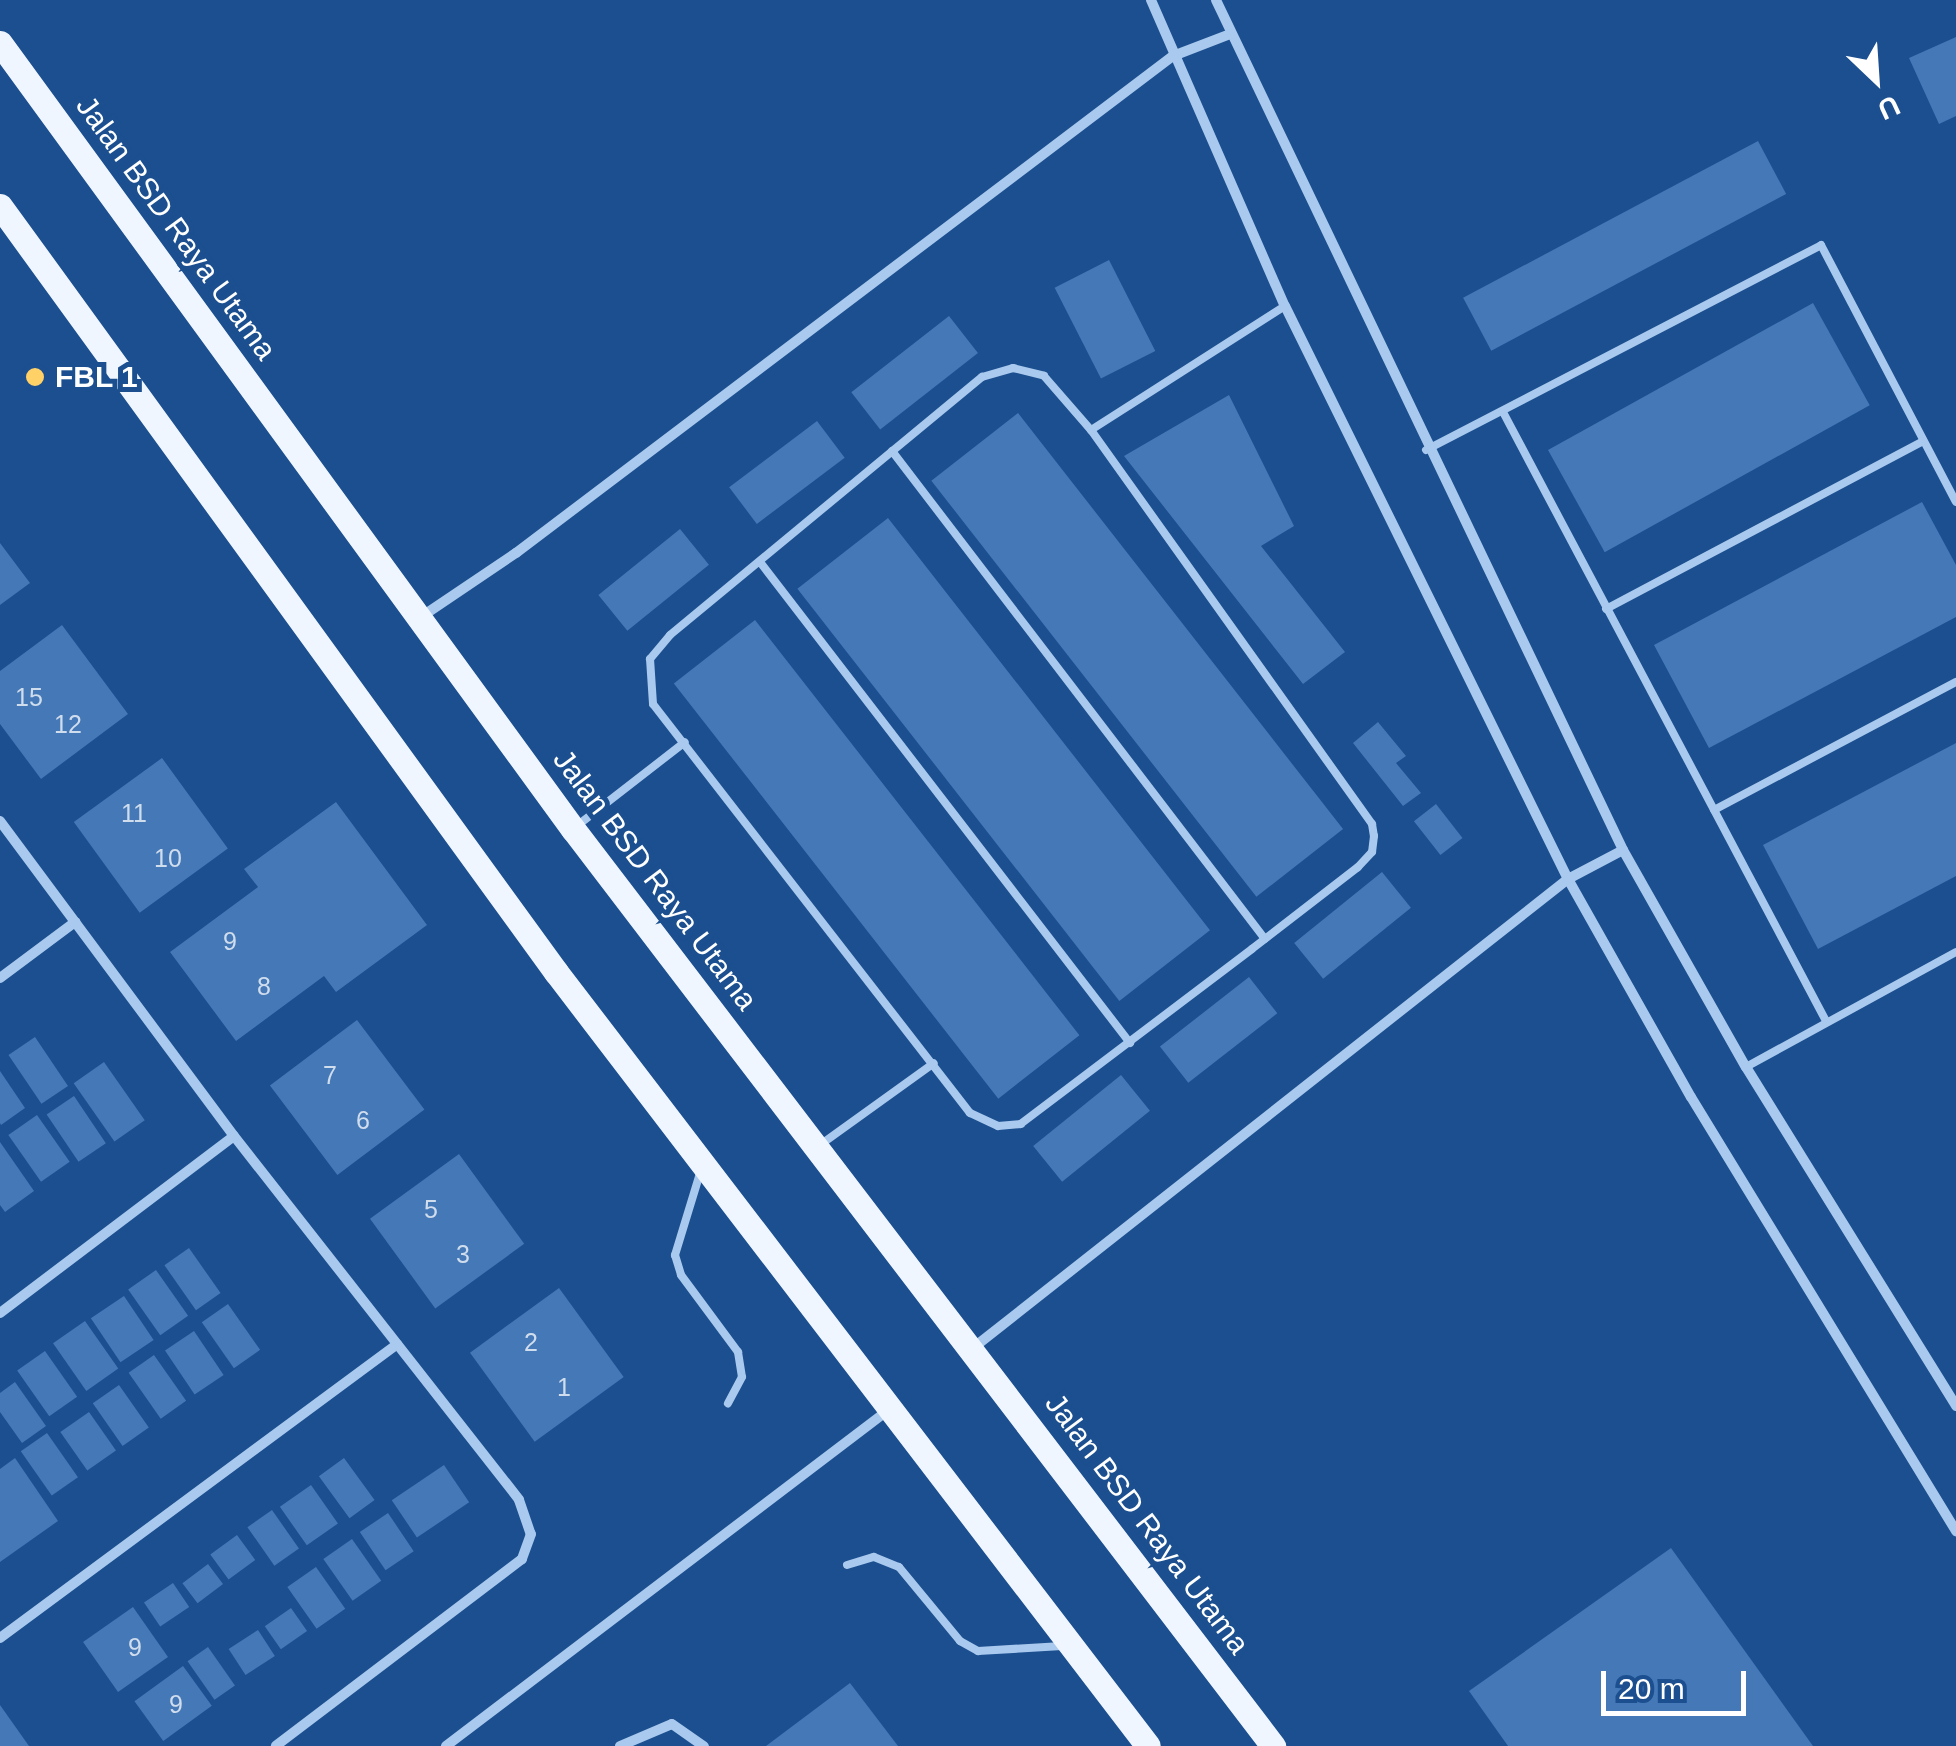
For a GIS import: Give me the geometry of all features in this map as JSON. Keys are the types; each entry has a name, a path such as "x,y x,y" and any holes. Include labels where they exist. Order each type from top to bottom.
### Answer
{"main road":[{"name":"Jalan BSD Raya Utama","path":"0,42 10,76 420,618 573,829 1274,1746"},
{"path":"0,206 702,1166 892,1408 1148,1746"}],"street":[{"path":"1150,0 1285,306 1568,879 1691,1097 1956,1532"},
{"path":"1216,0 1426,450 1623,850 1746,1067 1956,1406"},
{"path":"420,618 516,553 1173,56 1230,34"},
{"path":"0,821 234,1136 519,1500 530,1534 522,1559 276,1746"},
{"path":"973,1348 1568,879 1623,850"},
{"path":"0,978 75,922"},
{"path":"0,1313 234,1136"},
{"path":"0,1638 397,1344"},
{"path":"446,1746 892,1408"},
{"path":"620,1746 672,1724 704,1746"}],"lane":[{"path":"1426,450 1821,245 1956,502"},
{"path":"1091,430 1285,306"},
{"path":"1013,368 1044,376 1091,430 1372,824 1372,852 1266,939 1022,1124 998,1126 970,1112 654,704 650,659 670,635 982,377 1013,368"},
{"path":"1503,412 1826,1021"},
{"path":"1606,609 1922,442"},
{"path":"892,450 1266,939"},
{"path":"760,562 1130,1043"},
{"path":"1714,810 1956,682"},
{"path":"573,829 685,742"},
{"path":"1746,1067 1956,952"},
{"path":"819,1146 934,1063"},
{"path":"702,1166 675,1255 681,1275 738,1352 742,1377 728,1403"},
{"path":"847,1565 874,1557 898,1567 960,1641 978,1651 1073,1645"}],"building":[{"path":"1956,37 1956,116 1939,124 1909,58"},
{"path":"1758,141 1786,194 1491,351 1463,298"},
{"path":"1109,260 1155,351 1101,379 1055,288"},
{"path":"1813,303 1870,405 1605,552 1548,450"},
{"path":"949,316 978,353 880,429 851,392"},
{"path":"1229,395 1294,526 1261,546 1345,652 1303,684 1124,456"},
{"path":"1018,413 1343,829 1256,897 931,481"},
{"path":"817,421 845,458 757,524 729,487"},
{"path":"1922,502 1956,565 1956,617 1709,748 1654,645"},
{"path":"888,518 1210,930 1119,1001 797,589"},
{"path":"680,529 709,565 627,631 598,595"},
{"path":"0,543 30,583 0,605"},
{"path":"755,620 1079,1035 998,1099 674,683"},
{"path":"62,625 128,714 41,779 0,724 0,671"},
{"path":"1378,722 1406,756 1396,763 1421,793 1403,806 1353,743"},
{"path":"1956,743 1956,876 1818,949 1763,845"},
{"path":"162,758 228,849 140,913 74,822"},
{"path":"336,802 427,925 336,992 324,976 236,1041 170,952 258,887 244,869"},
{"path":"1436,804 1462,838 1440,855 1414,821"},
{"path":"1382,872 1411,908 1323,979 1294,943"},
{"path":"1249,977 1277,1013 1188,1083 1160,1047"},
{"path":"357,1020 424,1109 337,1175 270,1086"},
{"path":"35,1037 68,1086 41,1104 8,1055"},
{"path":"104,1062 145,1120 114,1141 74,1083"},
{"path":"0,1071 25,1108 1,1125 0,1123"},
{"path":"1121,1075 1150,1111 1062,1182 1033,1146"},
{"path":"74,1096 106,1143 79,1162 47,1114"},
{"path":"37,1115 70,1162 41,1182 8,1135"},
{"path":"0,1142 34,1191 5,1212 0,1205"},
{"path":"459,1154 524,1244 435,1308 370,1219"},
{"path":"189,1248 221,1293 196,1310 164,1265"},
{"path":"156,1270 188,1316 160,1335 128,1290"},
{"path":"559,1288 624,1377 535,1442 470,1353"},
{"path":"124,1296 154,1340 120,1362 91,1318"},
{"path":"228,1304 260,1350 234,1368 202,1322"},
{"path":"85,1321 118,1369 86,1391 53,1343"},
{"path":"194,1331 224,1375 195,1395 165,1351"},
{"path":"45,1351 77,1397 49,1416 17,1371"},
{"path":"154,1355 186,1401 161,1419 129,1373"},
{"path":"15,1382 46,1426 22,1443 0,1412 0,1393"},
{"path":"119,1385 149,1428 123,1446 93,1403"},
{"path":"89,1412 116,1451 87,1471 60,1432"},
{"path":"47,1433 78,1477 52,1496 21,1451"},
{"path":"15,1458 58,1521 0,1562 0,1469"},
{"path":"344,1458 375,1500 349,1518 319,1476"},
{"path":"444,1465 469,1502 417,1538 392,1500"},
{"path":"311,1485 338,1524 307,1545 280,1507"},
{"path":"272,1510 299,1549 274,1566 247,1527"},
{"path":"388,1513 414,1551 386,1570 360,1532"},
{"path":"237,1535 255,1560 229,1579 210,1554"},
{"path":"352,1539 381,1581 353,1601 323,1559"},
{"path":"1671,1548 1813,1746 1508,1746 1469,1691"},
{"path":"208,1564 223,1584 197,1603 182,1583"},
{"path":"316,1567 345,1609 317,1629 287,1587"},
{"path":"173,1583 189,1607 160,1627 144,1603"},
{"path":"133,1607 168,1657 118,1692 83,1642"},
{"path":"291,1608 307,1631 281,1649 265,1626"},
{"path":"258,1630 275,1656 246,1675 229,1649"},
{"path":"208,1647 235,1686 214,1700 188,1661"},
{"path":"183,1666 212,1706 163,1741 134,1701"},
{"path":"850,1683 898,1746 766,1746"},
{"path":"0,1705 29,1746 0,1746"}],"place":[{"name":"FBL 1","path":"35,377"}]}
